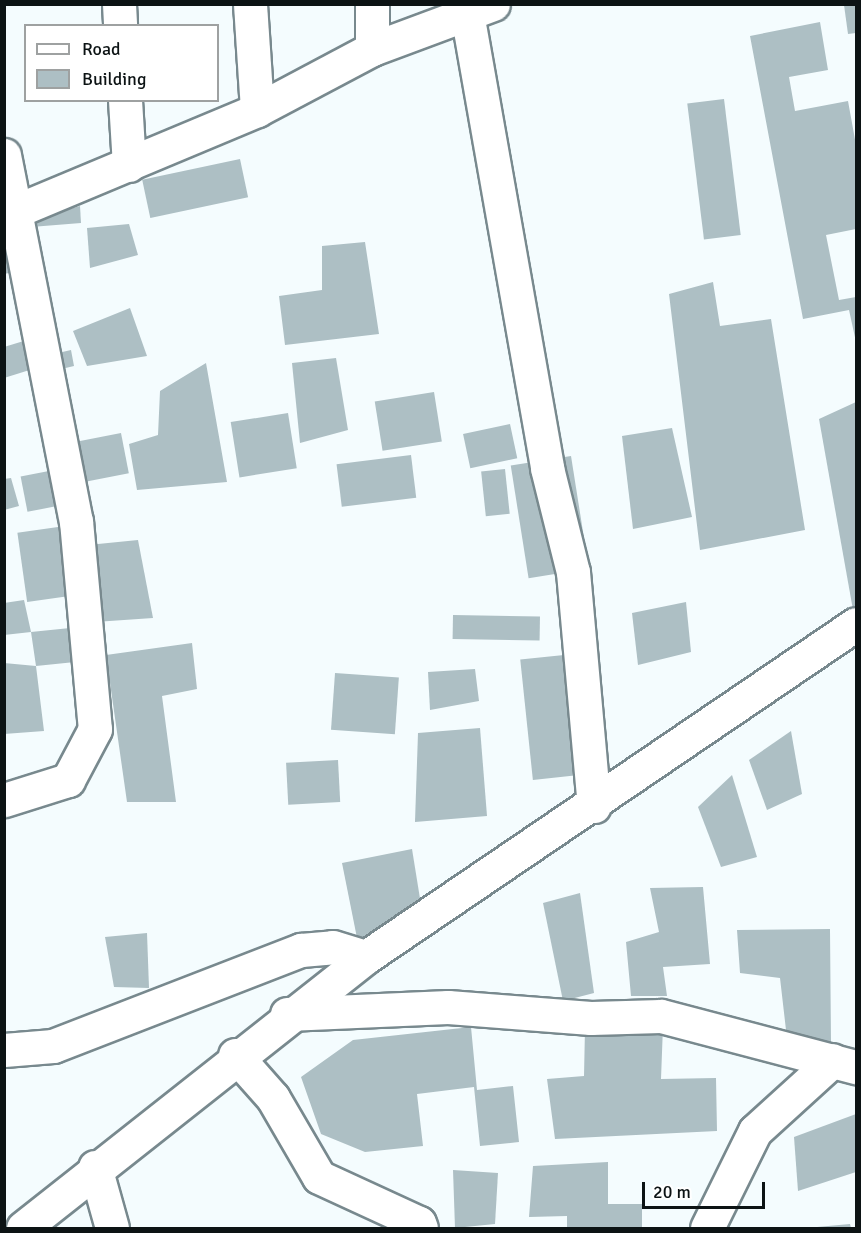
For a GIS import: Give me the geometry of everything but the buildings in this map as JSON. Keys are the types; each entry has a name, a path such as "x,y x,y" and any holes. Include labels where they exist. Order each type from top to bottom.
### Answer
{"street":[{"path":"118,4 120,24"},
{"path":"250,4 257,110"},
{"path":"372,4 372,49"},
{"path":"11,214 257,110 372,49 480,9 547,468 573,572 594,806"},
{"path":"125,102 129,165"},
{"path":"4,155 11,214 76,521 90,625 95,729 68,780 4,800"},
{"path":"23,1228 95,1167 287,1014 366,957 594,806 856,624"},
{"path":"4,1050 53,1046 301,950 333,947 366,957"},
{"path":"287,1014 448,1006 591,1017 661,1016 845,1063"},
{"path":"235,1056 273,1098 319,1177 419,1223 421,1228"},
{"path":"707,1228 755,1131 845,1063"},
{"path":"95,1167 112,1228"}]}
